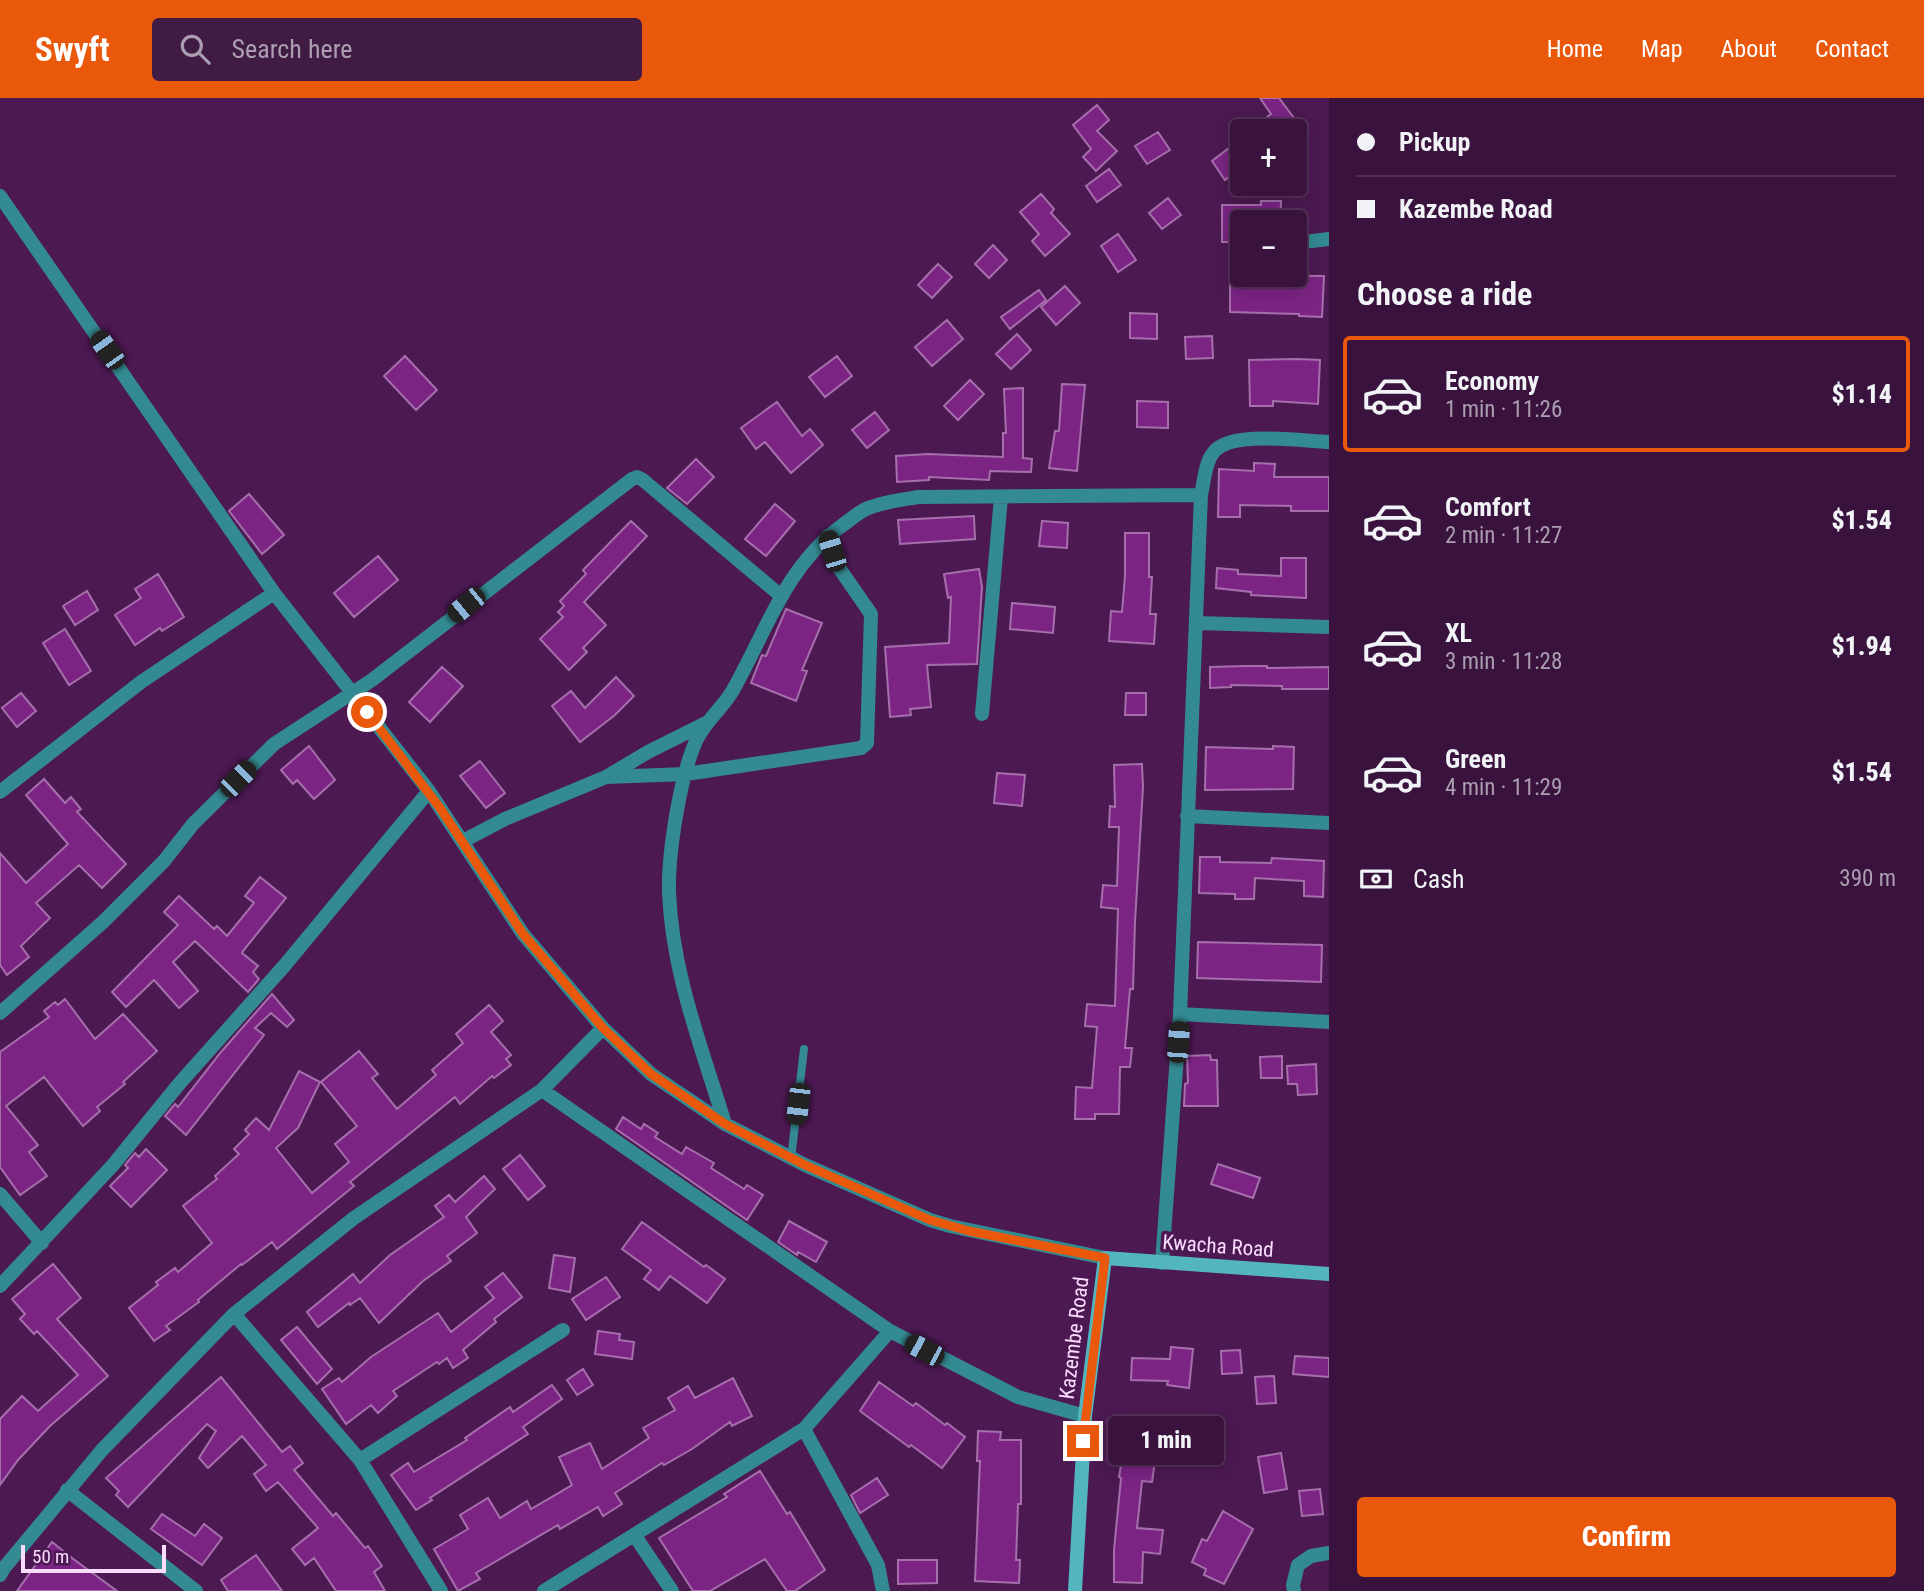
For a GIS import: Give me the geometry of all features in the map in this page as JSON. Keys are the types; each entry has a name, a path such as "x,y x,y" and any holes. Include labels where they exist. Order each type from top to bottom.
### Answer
{"main road":[{"name":"Kwacha Road","path":"1105,1258 1329,1274"},
{"name":"Kazembe Road","path":"1075,1591 1085,1416 1105,1258"}],"street":[{"path":"0,196 274,593 429,791 523,934 603,1028 651,1074 725,1124 791,1159 930,1220 969,1231 1105,1258"},
{"path":"1307,242 1329,239"},
{"path":"1162,1263 1180,1014 1201,495 1210,455 1221,443 1238,439 1329,442"},
{"path":"0,1013 103,922 164,861 193,824 274,744 372,680 632,479 637,477 643,480 780,595"},
{"path":"725,1124 681,985 669,893 671,847 686,774 696,742 733,690 780,595 804,561 828,536 864,510 880,504 918,498 1201,495"},
{"path":"982,714 1001,497"},
{"path":"606,777 686,774 861,748 867,743 871,614 837,565 828,536"},
{"path":"0,792 141,681 274,593"},
{"path":"1197,623 1329,627"},
{"path":"463,841 505,819 606,777 648,752 707,723"},
{"path":"0,1286 113,1165 179,1083 285,965 429,791"},
{"path":"1187,816 1329,823"},
{"path":"1180,1014 1329,1022"},
{"path":"0,1576 102,1450 234,1314 354,1218 542,1090 603,1028"},
{"path":"542,1090 890,1331 1018,1397 1085,1416"},
{"path":"0,1194 42,1243"},
{"path":"234,1314 360,1460 441,1591"},
{"path":"360,1460 564,1330"},
{"path":"544,1591 804,1429 890,1331"},
{"path":"804,1429 878,1565 883,1591"},
{"path":"67,1490 196,1591"},
{"path":"635,1536 672,1591"},
{"path":"1294,1591 1298,1565 1311,1556 1329,1553"}],"lane":[{"path":"791,1159 804,1049"}],"building":[{"path":"1260,98 1279,98 1295,119 1265,119 1271,114"},
{"path":"1097,105 1109,120 1097,131 1117,151 1096,171 1083,157 1091,149 1073,125"},
{"path":"1158,132 1170,150 1147,164 1135,146"},
{"path":"1230,147 1230,176 1225,180 1212,161"},
{"path":"1109,169 1121,185 1097,202 1086,186"},
{"path":"1041,194 1054,209 1051,213 1070,234 1045,256 1032,241 1039,234 1020,212"},
{"path":"1168,198 1181,215 1162,229 1149,213"},
{"path":"1261,201 1281,201 1281,210 1230,210 1230,242 1222,242 1222,205 1261,205"},
{"path":"1118,234 1136,260 1118,272 1101,246"},
{"path":"993,245 1007,260 989,278 975,264"},
{"path":"938,264 952,277 932,298 918,285"},
{"path":"1307,276 1324,276 1322,317 1230,312 1230,287 1307,287"},
{"path":"1065,286 1080,303 1056,325 1041,307"},
{"path":"1039,290 1046,300 1010,329 1001,317"},
{"path":"1130,313 1157,314 1157,339 1130,338"},
{"path":"947,320 963,339 932,366 915,347"},
{"path":"1017,334 1031,350 1011,369 996,354"},
{"path":"1212,336 1213,358 1186,359 1185,337"},
{"path":"405,356 437,390 416,410 384,376"},
{"path":"837,356 852,376 825,397 809,377"},
{"path":"1249,360 1320,360 1318,404 1273,401 1273,406 1250,406"},
{"path":"970,380 984,394 958,420 944,406"},
{"path":"1062,384 1085,385 1077,471 1049,468 1055,431 1059,431"},
{"path":"1023,388 1023,458 1032,459 1031,472 990,471 989,480 929,477 929,480 897,482 896,456 928,454 1003,457 1003,433 1006,433 1004,389"},
{"path":"1137,401 1168,402 1168,428 1137,427"},
{"path":"777,402 802,436 810,429 823,445 791,473 765,442 756,449 741,428"},
{"path":"875,412 889,430 867,448 852,430"},
{"path":"696,459 714,477 687,504 667,488"},
{"path":"1254,463 1275,464 1274,477 1329,477 1329,511 1291,511 1291,506 1240,505 1240,517 1218,517 1219,469 1254,471"},
{"path":"249,494 284,535 262,554 229,511"},
{"path":"775,504 795,521 766,556 745,539"},
{"path":"974,516 975,539 900,544 898,520"},
{"path":"631,521 647,536 584,602 606,625 583,648 587,652 569,670 540,639 563,617 558,612 564,606 560,601 586,574 583,570"},
{"path":"1042,521 1068,523 1067,548 1039,546"},
{"path":"1125,533 1149,533 1149,577 1152,577 1150,614 1156,614 1154,644 1109,641 1111,611 1122,612"},
{"path":"378,556 398,580 354,617 334,593"},
{"path":"1281,558 1306,558 1306,598 1251,595 1251,592 1216,588 1217,568 1238,570 1238,574 1281,576"},
{"path":"979,569 982,587 977,664 927,665 931,707 910,709 911,715 890,717 885,647 949,643 951,597 948,598 944,574"},
{"path":"158,574 184,617 162,631 160,628 135,645 115,615 141,598 135,589"},
{"path":"87,591 98,610 75,625 63,606"},
{"path":"1012,603 1055,607 1053,633 1010,629"},
{"path":"786,609 822,623 802,670 807,671 796,701 751,683"},
{"path":"65,629 91,671 69,685 43,643"},
{"path":"442,667 463,686 430,722 409,702"},
{"path":"1210,667 1329,667 1329,689 1231,685 1210,688"},
{"path":"616,677 634,696 615,715 580,742 552,706 571,691 585,708"},
{"path":"21,693 36,711 17,727 2,708"},
{"path":"1126,693 1146,693 1146,715 1125,715"},
{"path":"309,746 335,780 314,799 297,780 293,784 281,770"},
{"path":"1273,746 1294,747 1293,789 1205,790 1206,747 1273,749"},
{"path":"480,761 505,793 486,808 460,776"},
{"path":"1142,764 1133,989 1130,989 1125,1048 1132,1048 1130,1067 1120,1067 1119,1114 1095,1114 1095,1119 1075,1119 1076,1087 1092,1088 1097,1027 1085,1026 1087,1004 1115,1006 1118,909 1101,907 1103,885 1117,886 1119,827 1109,827 1110,806 1115,807 1114,765"},
{"path":"997,773 1025,775 1022,806 994,803"},
{"path":"44,779 65,803 71,797 81,809 77,812 126,864 102,888 79,865 36,903 50,918 21,946 29,957 7,975 0,965 0,853 26,883 68,844 26,795"},
{"path":"1200,857 1220,857 1220,862 1271,863 1272,858 1324,861 1323,897 1304,896 1304,881 1255,878 1254,899 1235,899 1235,894 1199,893"},
{"path":"260,877 286,898 242,953 258,966 253,972 259,979 248,992 195,941 173,962 198,991 179,1008 154,980 126,1007 112,992 178,925 164,912 179,896 214,929 217,926 227,936 254,903 245,896"},
{"path":"1198,942 1322,945 1321,982 1197,978"},
{"path":"272,994 294,1020 287,1027 271,1013 255,1028 264,1035 186,1135 165,1116 175,1104 178,1107 221,1052"},
{"path":"65,999 95,1039 123,1014 157,1051 123,1082 125,1084 97,1107 100,1111 83,1126 44,1077 6,1106 38,1145 29,1152 47,1176 20,1195 0,1167 0,1052 49,1017 44,1011 55,1002 58,1005"},
{"path":"489,1005 503,1021 491,1032 511,1055 506,1059 511,1065 494,1078 492,1076 460,1104 455,1097 350,1182 354,1186 277,1249 272,1242 241,1264 198,1300 199,1302 166,1326 170,1330 154,1341 129,1308 158,1285 156,1282 175,1268 178,1272 212,1243 183,1206 217,1179 215,1176 239,1154 234,1149 249,1134 245,1130 256,1118 269,1130 299,1071 320,1082 298,1128 276,1148 312,1193 349,1162 335,1144 357,1126 321,1082 359,1051 378,1074 372,1078 397,1109 436,1075 432,1070 463,1043 456,1034"},
{"path":"1210,1055 1211,1060 1217,1060 1218,1106 1184,1106 1185,1084 1188,1083 1187,1056"},
{"path":"1282,1056 1282,1078 1261,1078 1260,1057"},
{"path":"1316,1064 1317,1094 1298,1095 1297,1084 1288,1084 1287,1066"},
{"path":"623,1117 641,1129 644,1124 658,1133 655,1137 682,1154 686,1147 714,1163 711,1168 744,1189 747,1185 763,1195 747,1220 616,1129"},
{"path":"146,1149 167,1170 131,1207 110,1186 128,1168 125,1165 135,1153 139,1157"},
{"path":"520,1155 545,1186 528,1200 503,1169"},
{"path":"1218,1164 1260,1178 1253,1198 1211,1184"},
{"path":"484,1176 495,1189 466,1217 477,1233 447,1256 451,1261 423,1281 379,1323 360,1298 350,1305 349,1303 318,1327 307,1312 353,1274 360,1283 390,1255 444,1217 435,1206 449,1195 455,1202"},
{"path":"789,1221 827,1242 816,1262 798,1252 797,1255 778,1242"},
{"path":"642,1222 725,1279 707,1303 670,1276 659,1290 644,1279 651,1270 622,1249"},
{"path":"554,1255 575,1258 570,1292 549,1288"},
{"path":"53,1264 81,1298 57,1319 108,1376 50,1426 18,1460 0,1485 0,1419 22,1396 38,1411 78,1375 37,1331 34,1334 20,1319 25,1314 12,1299"},
{"path":"503,1273 522,1297 494,1319 496,1322 463,1350 468,1358 453,1368 447,1358 439,1364 437,1362 393,1391 397,1396 378,1413 371,1405 346,1424 322,1389 339,1378 342,1382 371,1357 438,1313 451,1332 494,1298 485,1287"},
{"path":"606,1277 620,1297 586,1320 572,1299"},
{"path":"297,1327 332,1369 317,1384 281,1340"},
{"path":"598,1331 620,1334 619,1340 634,1342 632,1359 595,1354"},
{"path":"1171,1347 1193,1349 1189,1388 1167,1385 1168,1381 1131,1380 1132,1358 1170,1359"},
{"path":"1240,1350 1242,1373 1222,1374 1221,1351"},
{"path":"1295,1356 1329,1358 1329,1377 1293,1374"},
{"path":"583,1369 593,1385 577,1395 567,1380"},
{"path":"1274,1376 1276,1403 1257,1404 1255,1377"},
{"path":"221,1377 282,1452 290,1446 303,1463 294,1470 333,1516 336,1513 365,1548 368,1546 382,1566 374,1572 385,1591 336,1591 314,1558 305,1565 292,1549 318,1528 278,1482 266,1491 254,1474 266,1465 242,1436 208,1468 199,1458 216,1431 207,1424 128,1507 116,1495 119,1491 106,1478"},
{"path":"733,1378 752,1416 732,1426 730,1422 692,1449 664,1465 662,1463 615,1493 622,1504 603,1516 598,1507 560,1529 558,1525 476,1573 480,1579 458,1591 434,1549 468,1529 460,1515 488,1498 500,1518 527,1501 531,1509 572,1485 559,1457 590,1443 602,1469 649,1438 643,1428 675,1410 668,1398 688,1386 695,1398"},
{"path":"879,1382 913,1406 916,1403 965,1437 942,1468 860,1411"},
{"path":"552,1385 562,1399 523,1427 528,1434 416,1510 391,1475 408,1463 414,1472 467,1440 465,1438 510,1407 513,1412"},
{"path":"1126,1418 1164,1418 1164,1441 1158,1441 1152,1482 1142,1481 1137,1528 1163,1530 1160,1554 1143,1552 1142,1583 1114,1582 1119,1477 1122,1459 1125,1459"},
{"path":"978,1431 1001,1432 1000,1440 1021,1440 1021,1504 1018,1504 1016,1560 1020,1560 1019,1583 975,1581 980,1461 977,1461"},
{"path":"1281,1453 1287,1489 1264,1493 1258,1457"},
{"path":"760,1471 787,1514 790,1512 825,1570 795,1591 787,1591 765,1559 710,1591 693,1591 659,1538 727,1497 724,1494"},
{"path":"877,1478 888,1495 860,1513 851,1495"},
{"path":"1320,1489 1323,1514 1302,1516 1299,1491"},
{"path":"1223,1511 1253,1529 1224,1584 1204,1575 1206,1569 1192,1562 1202,1539 1207,1541"},
{"path":"162,1514 195,1536 204,1524 222,1538 202,1565 151,1529"},
{"path":"52,1542 72,1558 117,1591 17,1591"},
{"path":"256,1555 282,1591 228,1591 221,1580"},
{"path":"898,1560 937,1560 937,1583 898,1584"}],"route":[{"path":"367,712 429,791 523,934 603,1028 651,1074 725,1124 805,1165 930,1220 969,1231 1105,1258 1083,1441"}]}
